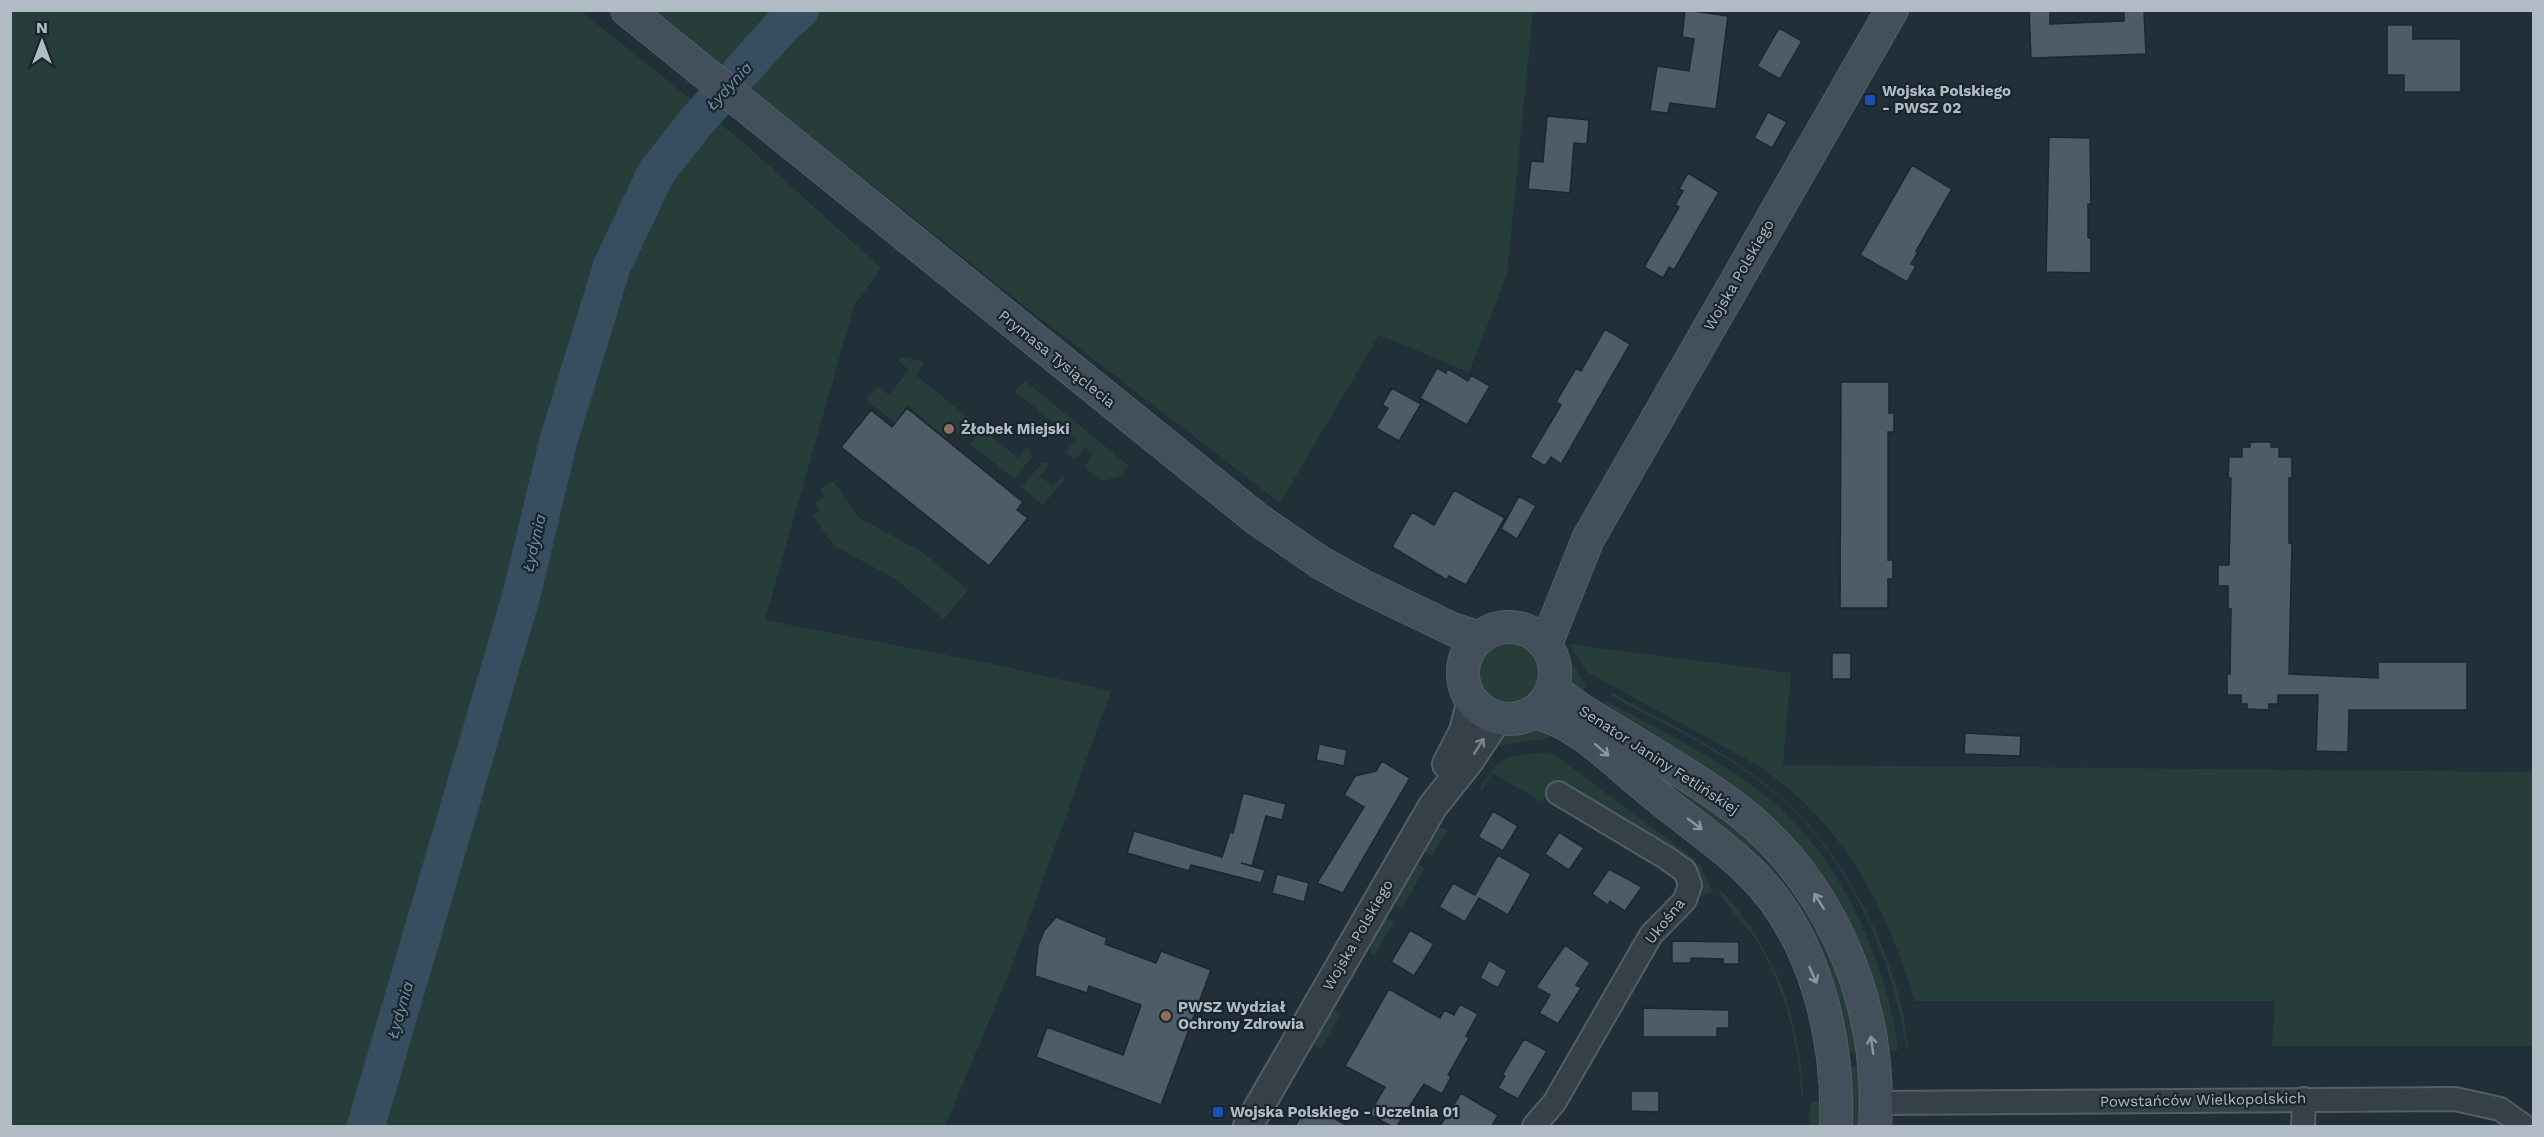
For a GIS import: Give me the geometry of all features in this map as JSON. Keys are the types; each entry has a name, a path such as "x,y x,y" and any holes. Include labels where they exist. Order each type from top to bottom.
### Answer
{"main road":[{"name":"Prymasa Tysiąclecia","path":"627,10 1249,513 1321,563 1361,585 1452,629 1480,638"},
{"name":"Wojska Polskiego","path":"1533,636 1892,10"},
{"name":"Prymasa Tysiąclecia","path":"1361,585 1456,655 1464,669"},
{"path":"1497,629 1533,636 1553,662 1543,700 1519,718 1498,717 1478,706 1472,700 1465,685 1464,669 1468,652 1480,638 1497,629"},
{"name":"Senator Janiny Fetlińskiej","path":"1543,700 1576,707 1720,796 1751,819 1790,860 1832,923 1854,972 1869,1023 1875,1115"},
{"name":"Senator Janiny Fetlińskiej","path":"1543,700 1566,722 1648,789 1709,835 1750,872 1775,903 1796,938 1824,1004 1835,1062 1836,1126"}],"street":[{"name":"Wojska Polskiego","path":"1433,806 1451,753 1464,731 1472,700"},
{"name":"Wojska Polskiego","path":"1248,1126 1433,806 1469,761 1498,717"},
{"name":"Ukośna","path":"1534,1126 1554,1102 1652,935 1685,900 1690,885 1685,871 1665,857 1558,793"},
{"name":"Powstańców Wielkopolskich","path":"1875,1115 2304,1099 2455,1099 2500,1109 2524,1126"},
{"path":"2303,1126 2304,1099"}],"green space":[{"path":"10,11 581,11 702,108 696,121 709,115 743,142 881,268 854,306 765,620 993,664 1111,691 1011,969 945,1126 11,1126"},
{"path":"653,11 1533,11 1507,275 1469,372 1379,335 1280,503 1023,305"},
{"path":"905,357 925,362 916,375 976,424 965,439 953,430 946,438 907,405 895,423 866,400 878,386 889,395 909,370 897,360"},
{"path":"1025,381 1129,466 1119,477 1102,481 1084,467 1093,454 1085,448 1075,460 1065,453 1075,440 1014,391"},
{"path":"982,429 1018,458 1028,447 1032,457 1014,479 970,444"},
{"path":"1043,462 1050,464 1040,476 1053,486 1063,475 1066,477 1043,505 1021,487"},
{"path":"833,481 859,518 922,552 968,590 944,619 894,578 834,546 813,516 820,511 814,502 824,497 820,489"},
{"path":"1504,641 1516,641 1533,650 1540,661 1542,673 1540,685 1533,696 1516,705 1504,705 1492,700 1483,691 1478,679 1478,667 1483,655 1492,646"},
{"path":"1569,644 1791,673 1783,765 2533,772 2533,1046 2272,1046 2275,1001 1915,1001 1890,931 1875,899 1857,868 1814,813 1788,788 1757,765 1587,672"},
{"path":"1564,647 1586,686 1579,697 1569,680"},
{"path":"1612,693 1695,738 1755,776 1798,813 1822,841 1864,907 1881,942 1894,978 1908,1048 1906,1049 1900,1014 1878,943 1862,908 1822,844 1798,816 1754,777 1694,740 1611,696"},
{"path":"1606,701 1735,773 1774,803 1799,827 1821,854 1840,884 1872,948 1892,1016 1898,1050 1884,1051 1829,896 1598,713"},
{"path":"1590,724 1712,804 1775,860 1835,954 1860,1052 1846,1053 1818,955"},
{"path":"1544,726 1554,735 1544,739 1495,746 1503,733"},
{"path":"1546,752 1554,754 1696,860 1692,864 1674,850 1555,781 1542,802 1492,773 1482,790 1480,789 1494,768 1506,758"},
{"path":"1435,826 1448,830 1432,856 1425,852 1423,845"},
{"path":"1699,863 1713,892 1700,896 1701,880 1695,868"},
{"path":"1418,864 1425,868 1402,908 1396,904 1394,898 1413,866"},
{"path":"1718,889 1724,893 1754,932 1777,976 1793,1023 1803,1096 1793,1032 1774,974 1754,937"},
{"path":"1388,918 1394,922 1374,956 1370,953 1371,942 1383,920"},
{"path":"1331,1012 1341,1013 1321,1049 1315,1046 1314,1040"},
{"path":"1862,1066 1862,1126 1847,1126 1847,1067"},
{"path":"1820,1094 1822,1100 1820,1126 1809,1126 1810,1104 1819,1101"}],"building":[{"path":"1685,10 1728,16 1716,109 1670,103 1668,113 1650,111 1657,66 1689,71 1694,39 1682,37"},
{"path":"2029,10 2050,10 2050,24 2124,21 2124,10 2144,10 2146,54 2031,58"},
{"path":"2387,25 2413,25 2413,39 2461,39 2461,92 2404,92 2404,75 2387,75"},
{"path":"1779,28 1802,41 1780,79 1757,66"},
{"path":"1768,112 1787,122 1772,148 1754,138"},
{"path":"1547,116 1589,120 1587,144 1574,143 1570,193 1528,189 1531,161 1543,162"},
{"path":"2049,137 2090,138 2091,204 2088,204 2088,238 2091,238 2091,273 2046,272"},
{"path":"1912,165 1952,189 1916,251 1918,252 1911,264 1916,266 1907,282 1860,255"},
{"path":"1688,173 1719,192 1674,270 1669,267 1663,278 1644,267 1679,207 1675,205 1683,191 1679,189"},
{"path":"1605,329 1630,344 1561,464 1551,457 1545,466 1530,457 1561,405 1556,402 1576,368 1581,371"},
{"path":"1437,368 1446,373 1448,369 1468,381 1471,375 1490,386 1467,425 1420,398"},
{"path":"1841,382 1889,382 1889,413 1894,413 1894,432 1888,432 1888,560 1893,560 1893,579 1888,579 1888,608 1840,608"},
{"path":"1392,388 1421,404 1399,441 1376,428 1388,408 1382,405"},
{"path":"907,408 1023,502 1017,510 1028,518 989,566 841,447 871,410 892,427"},
{"path":"2250,442 2271,442 2271,447 2279,447 2279,457 2292,457 2292,478 2289,478 2289,543 2292,543 2289,674 2378,678 2378,662 2467,662 2467,710 2349,710 2348,752 2316,751 2318,695 2278,695 2278,704 2269,704 2269,710 2247,709 2247,704 2241,704 2241,695 2227,695 2227,674 2230,674 2231,609 2228,609 2228,586 2218,586 2218,565 2229,565 2231,478 2228,478 2229,457 2242,457 2242,447 2250,447"},
{"path":"1454,490 1505,518 1466,585 1449,576 1447,580 1392,547 1412,512 1434,525"},
{"path":"1519,496 1536,506 1517,539 1501,529"},
{"path":"1832,653 1851,653 1851,679 1832,679"},
{"path":"1965,733 2021,736 2020,756 1964,754"},
{"path":"1319,744 1347,750 1344,766 1316,760"},
{"path":"1382,761 1410,778 1343,893 1317,883 1364,807 1344,795 1355,776 1376,771"},
{"path":"1243,793 1286,804 1282,820 1266,816 1252,866 1241,863 1265,870 1261,883 1191,865 1189,871 1127,853 1134,831 1222,857 1230,832 1233,833"},
{"path":"1493,811 1518,826 1503,851 1478,837"},
{"path":"1559,832 1584,848 1569,870 1545,854"},
{"path":"1498,855 1531,874 1508,915 1479,898 1465,922 1439,907 1453,883 1475,895"},
{"path":"1609,869 1642,887 1625,911 1610,901 1608,905 1592,894"},
{"path":"1277,874 1309,883 1304,902 1272,893"},
{"name":"PWSZ Wydział Ochrony Zdrowia","path":"1056,917 1107,938 1105,944 1156,963 1161,951 1211,970 1161,1105 1036,1057 1047,1027 1123,1055 1141,1005 1089,986 1087,993 1035,976 1038,946 1044,931"},
{"path":"1410,930 1434,944 1414,976 1391,962"},
{"path":"1672,941 1739,942 1739,964 1723,964 1723,959 1691,958 1691,963 1672,963"},
{"path":"1565,945 1590,963 1576,985 1581,988 1558,1024 1539,1013 1550,995 1536,987"},
{"path":"1489,960 1507,971 1498,988 1480,978"},
{"path":"1389,989 1440,1018 1444,1010 1454,1015 1460,1004 1478,1014 1466,1036 1469,1038 1448,1075 1451,1077 1442,1094 1424,1084 1397,1126 1391,1126 1369,1114 1385,1087 1345,1066"},
{"path":"1643,1008 1729,1010 1729,1028 1717,1028 1717,1037 1643,1037"},
{"path":"1524,1039 1547,1051 1518,1099 1498,1088 1505,1076 1502,1075"},
{"path":"1631,1091 1659,1091 1659,1112 1631,1111"},
{"path":"1461,1093 1498,1115 1492,1126 1440,1126"},
{"path":"1308,1104 1348,1126 1295,1126"}],"waterway":[{"name":"Łydynia","path":"366,1126 522,593 558,442 612,266 656,173 696,122 782,26 800,10"}],"place":[{"name":"Wojska Polskiego - PWSZ 02","path":"1870,100"},
{"name":"Żłobek Miejski","path":"949,429"},
{"name":"PWSZ Wydział Ochrony Zdrowia","path":"1166,1016"},
{"name":"Wojska Polskiego - Uczelnia 01","path":"1218,1112"}]}
